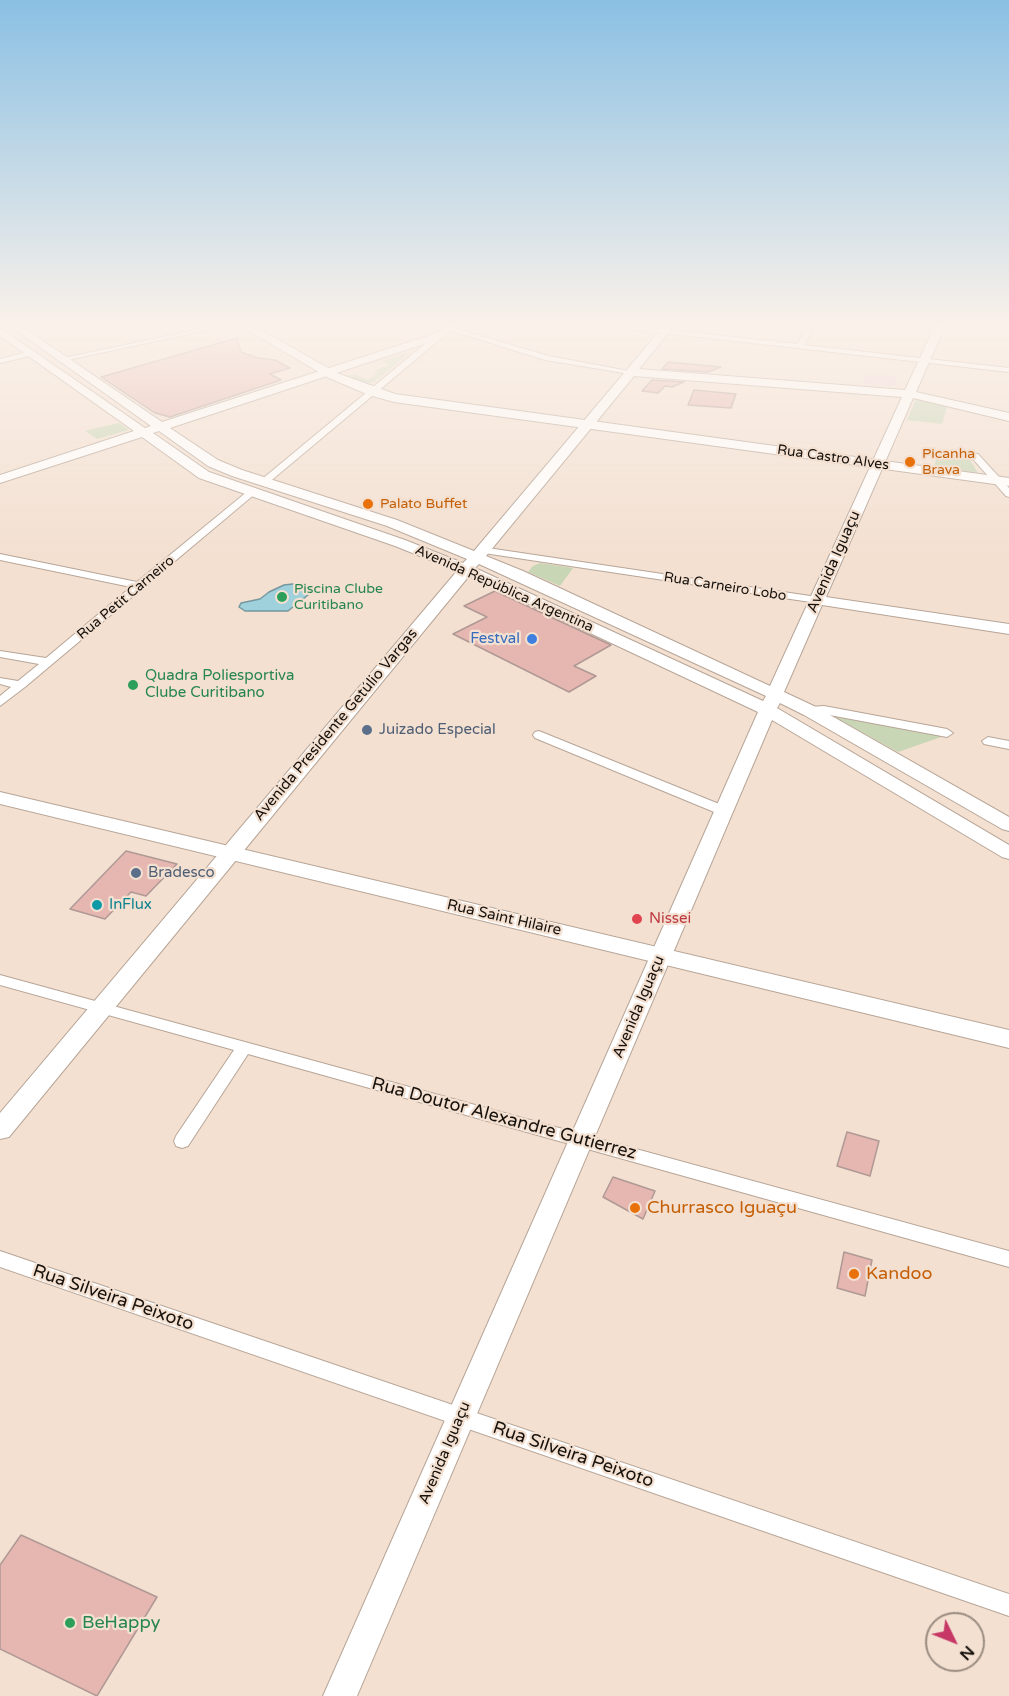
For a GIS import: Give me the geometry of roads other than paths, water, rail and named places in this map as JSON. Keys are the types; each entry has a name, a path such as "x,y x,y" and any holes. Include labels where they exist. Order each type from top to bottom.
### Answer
{"main road":[{"name":"Avenida República Argentina","path":"97,400 198,472 251,493 400,543 474,559 763,721"},
{"name":"Avenida República Argentina","path":"123,400 213,463 264,482 392,523 474,559 518,574 776,693 1009,825"},
{"path":"0,481 240,400"},
{"name":"Rua Castro Alves","path":"404,400 1002,481"},
{"name":"Avenida Presidente Getúlio Vargas","path":"0,1130 606,400"},
{"name":"Avenida Iguaçu","path":"340,1696 763,721 906,400"},
{"path":"936,400 1009,417"},
{"name":"Rua Carneiro Lobo","path":"817,600 1009,629"},
{"path":"763,721 779,726 800,728 1009,853"},
{"name":"Rua Saint Hilaire","path":"0,798 1009,1039"}],"street":[{"path":"264,482 363,400"},
{"path":"975,456 1002,481 1009,494"},
{"name":"Rua Petit Carneiro","path":"0,702 251,493"},
{"path":"0,557 140,586"},
{"name":"Rua Carneiro Lobo","path":"474,559 549,560 817,600"},
{"name":"Rua Carneiro Lobo","path":"518,574 523,565 549,560"},
{"path":"0,654 48,662"},
{"path":"0,681 21,685"},
{"path":"810,711 824,710 947,733"},
{"path":"539,735 724,812"},
{"path":"988,741 1009,745"},
{"name":"Rua Doutor Alexandre Gutierrez","path":"0,980 1009,1259"},
{"path":"182,1141 244,1048"},
{"name":"Rua Silveira Peixoto","path":"0,1259 1009,1605"}],"water":[{"name":"Piscina Clube Curitibano","path":"301,583 311,586 313,591 288,611 245,611 239,607 241,603 260,599 284,585"}],"place":[{"name":"Picanha Brava","path":"910,462"},
{"name":"Palato Buffet","path":"368,504"},
{"name":"Piscina Clube Curitibano","path":"282,597"},
{"name":"Festval","path":"532,639"},
{"name":"Quadra Poliesportiva Clube Curitibano","path":"133,685"},
{"name":"Juizado Especial","path":"367,730"},
{"name":"Bradesco","path":"136,873"},
{"name":"InFlux","path":"97,905"},
{"name":"Nissei","path":"637,919"},
{"name":"Churrasco Iguaçu","path":"635,1208"},
{"name":"Kandoo","path":"854,1274"},
{"name":"BeHappy","path":"70,1623"}]}
